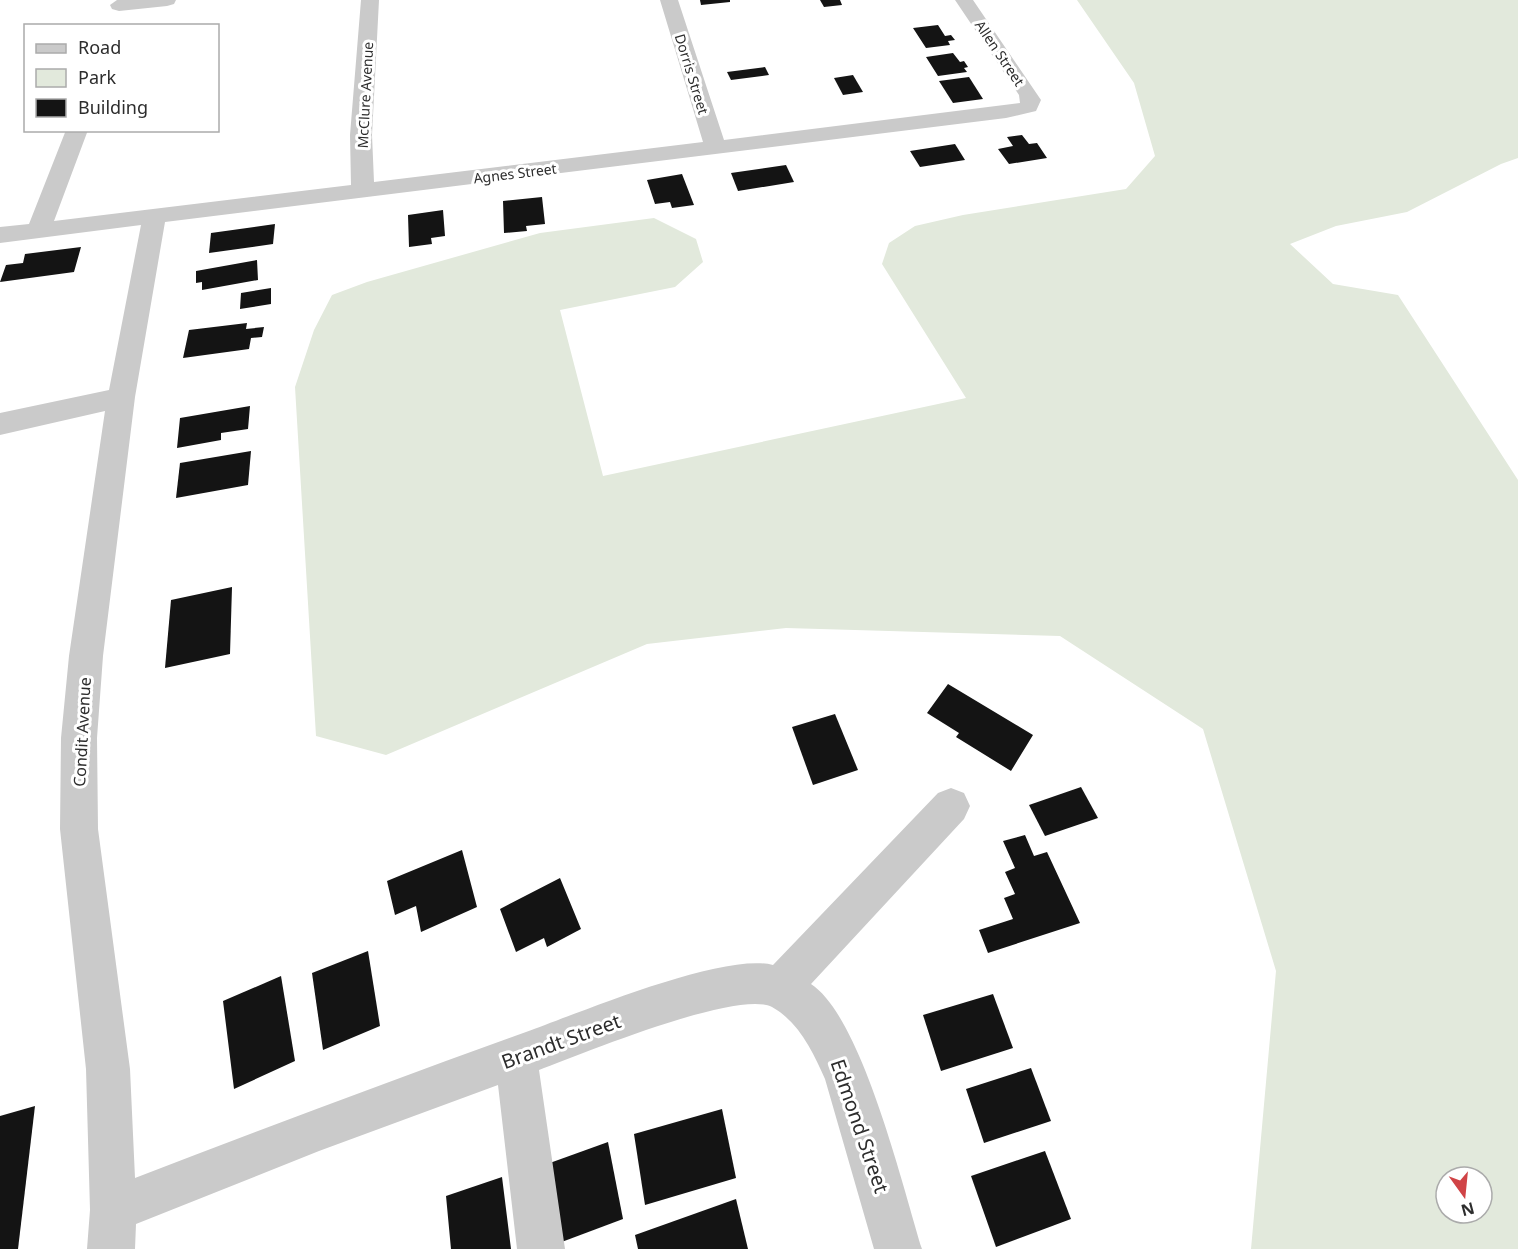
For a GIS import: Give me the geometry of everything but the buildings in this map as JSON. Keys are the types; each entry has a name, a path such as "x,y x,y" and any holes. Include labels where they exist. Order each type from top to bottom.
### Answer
{"street":[{"path":"113,24 120,3 167,0"},
{"name":"McClure Avenue","path":"363,190 361,135 370,0"},
{"name":"Dorris Street","path":"669,0 715,147"},
{"name":"Allen Street","path":"964,0 1029,95 1031,99 1029,107"},
{"name":"Agnes Street","path":"0,235 95,222 154,218 363,190 1006,112 1029,107"},
{"path":"39,229 76,132"},
{"name":"Condit Avenue","path":"112,1230 108,1069 79,829 79,738 86,656 121,397 154,218"},
{"path":"0,424 121,397"},
{"path":"780,988 951,806"},
{"name":"Brandt Street","path":"112,1230 318,1129 656,1006 738,984 762,983 780,988"},
{"name":"Edmond Street","path":"780,988 801,1002 812,1013 829,1039 846,1077 898,1249"},
{"path":"516,1057 541,1249"}],"green space":[{"path":"1077,0 1518,0 1518,158 1501,164 1407,212 1336,226 1290,244 1333,284 1398,295 1518,480 1518,1249 1251,1249 1276,971 1203,729 1060,636 786,628 647,644 386,755 316,736 295,387 314,330 332,295 367,282 540,233 654,218 696,239 703,262 675,287 560,310 603,476 966,398 882,264 889,243 915,226 963,215 1126,189 1155,156 1134,83"}]}
